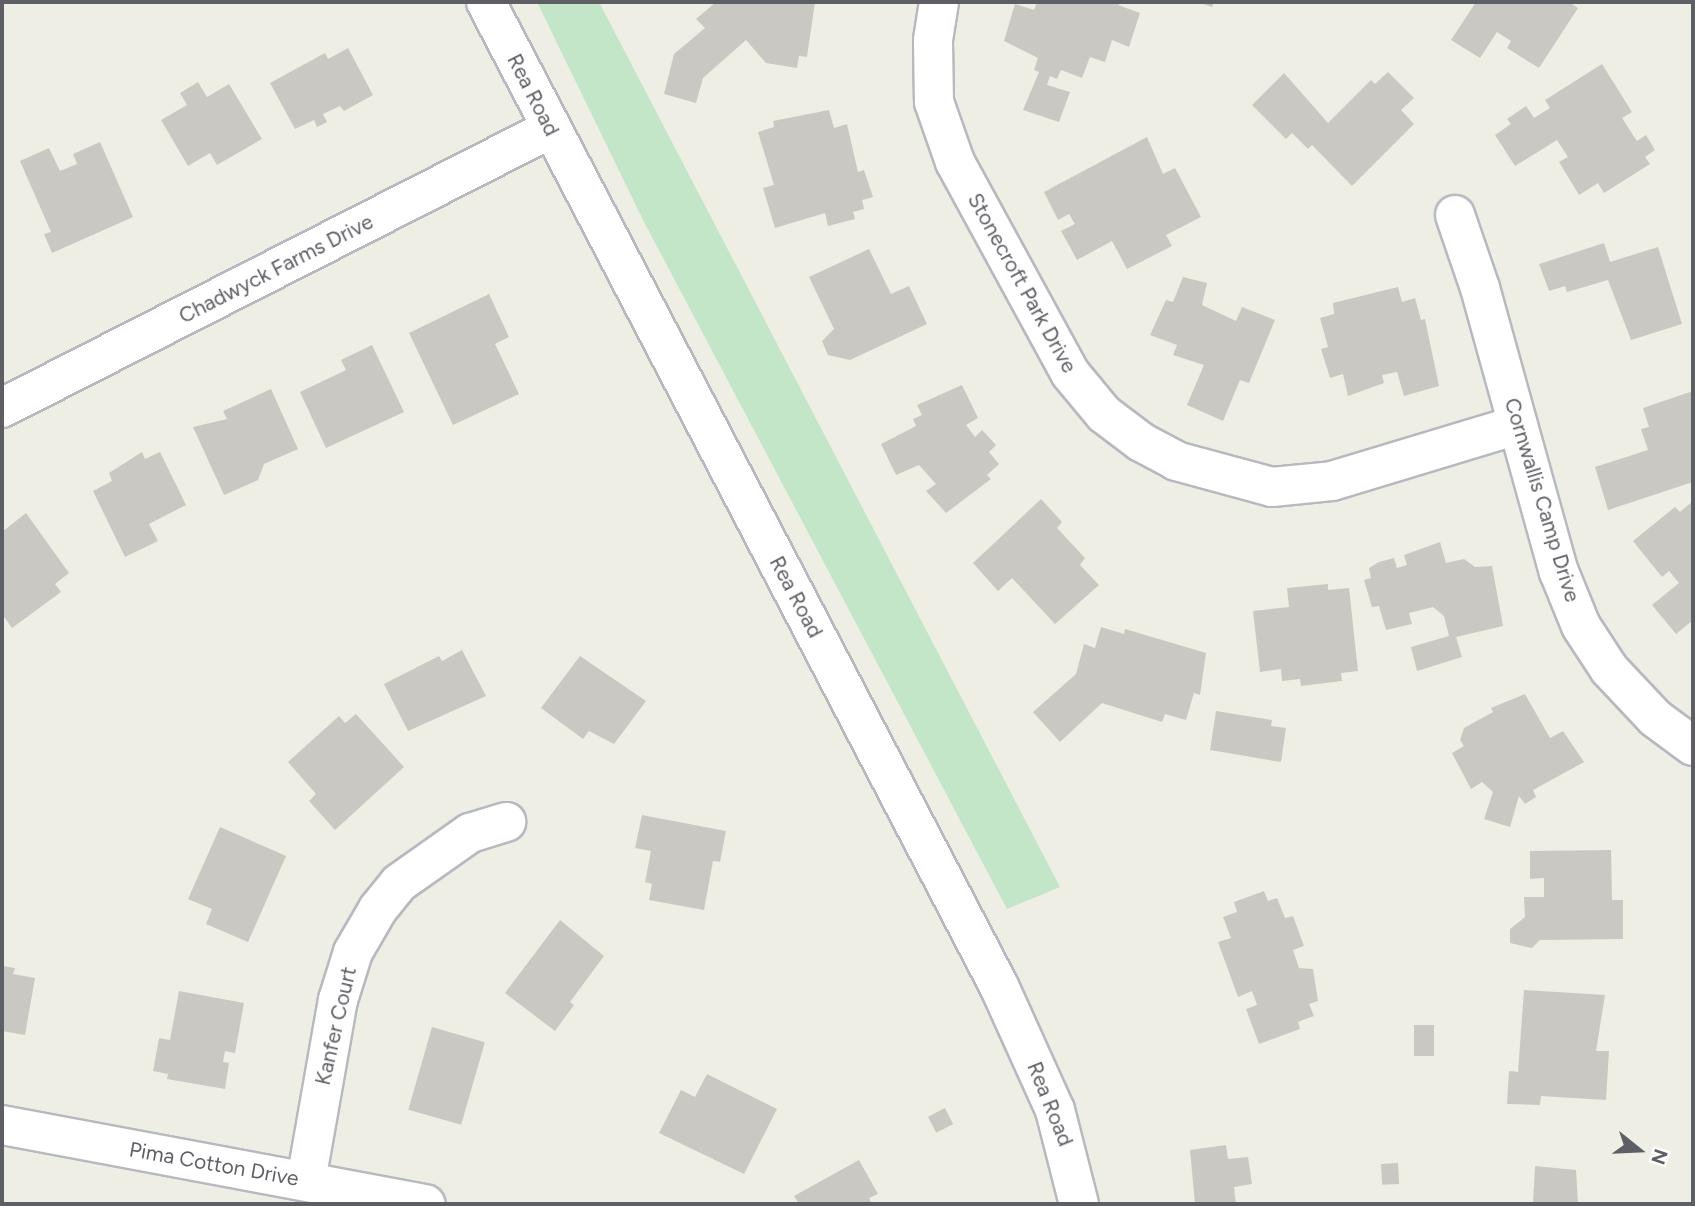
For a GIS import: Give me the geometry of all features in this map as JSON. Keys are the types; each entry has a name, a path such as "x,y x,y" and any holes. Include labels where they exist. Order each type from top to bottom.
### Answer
{"street":[{"name":"Rea Road","path":"485,2 999,986 1055,1110 1079,1204"},
{"name":"Stonecroft Park Drive","path":"939,2 933,41 934,102 955,162 1070,373 1104,414 1141,442 1176,461 1272,487 1332,481 1518,425"},
{"name":"Chadwyck Farms Drive","path":"2,408 550,129"},
{"name":"Cornwallis Camp Drive","path":"1455,215 1480,288 1559,572 1581,626 1618,679 1655,718 1693,746"},
{"name":"Kanfer Court","path":"306,1181 338,1000 353,952 378,909 408,876 470,833 506,822"},
{"name":"Pima Cotton Drive","path":"2,1125 426,1204"}],"green space":[{"path":"537,2 599,2 1060,887 1007,909 644,222"}],"building":[{"path":"716,2 815,2 807,57 799,56 797,68 766,63 746,40 703,78 696,103 664,94 674,54 705,28 696,19"},
{"path":"1037,2 1121,2 1118,5 1140,13 1129,47 1112,40 1105,62 1090,57 1082,78 1061,70 1057,79 1050,76 1047,85 1070,92 1059,122 1023,110 1039,72 1034,70 1038,58 1004,41 1015,4 1034,10"},
{"path":"1197,2 1214,2 1212,7"},
{"path":"1476,2 1569,2 1578,8 1539,68 1507,48 1511,41 1497,32 1480,58 1451,40"},
{"path":"348,48 373,95 344,111 340,106 323,114 327,122 317,127 314,120 295,129 270,83 325,53 328,59"},
{"path":"1602,64 1632,112 1622,118 1637,141 1646,135 1655,150 1645,157 1650,164 1604,193 1598,183 1579,195 1559,162 1568,157 1557,140 1515,166 1495,135 1511,124 1507,119 1526,106 1534,118 1550,108 1545,100"},
{"path":"1388,72 1414,98 1401,110 1414,124 1352,186 1312,145 1308,149 1292,133 1286,139 1252,105 1284,73 1328,123 1371,80 1375,84"},
{"path":"198,82 207,97 229,84 262,139 217,165 210,153 188,166 161,120 187,105 180,93"},
{"path":"829,110 834,128 847,124 858,172 864,170 873,197 862,200 864,209 853,212 855,219 828,226 825,213 775,228 763,188 774,185 758,132 774,127 773,121"},
{"path":"1147,137 1163,174 1175,168 1201,217 1166,235 1172,246 1127,269 1112,241 1077,260 1061,231 1075,224 1069,214 1058,220 1044,192"},
{"path":"100,142 133,217 52,253 44,234 51,232 20,161 49,148 60,171 77,164 73,154"},
{"path":"1604,243 1610,262 1658,247 1682,324 1631,340 1608,280 1567,292 1565,286 1549,291 1539,264"},
{"path":"869,249 891,294 909,286 927,324 850,360 828,355 822,341 834,329 809,277"},
{"path":"1183,277 1207,283 1202,305 1236,321 1242,307 1275,320 1249,383 1240,380 1223,421 1187,405 1204,365 1173,355 1177,345 1150,335 1166,300 1173,302"},
{"path":"1398,287 1402,302 1415,298 1421,320 1425,319 1439,386 1404,396 1397,372 1382,375 1384,383 1348,396 1343,374 1330,378 1321,349 1328,347 1320,318 1334,314 1333,303"},
{"path":"489,294 509,337 495,344 519,394 453,425 409,333"},
{"path":"372,345 404,412 326,448 300,392 346,370 341,360"},
{"path":"962,385 978,418 966,425 975,437 982,430 996,445 989,452 999,464 987,475 991,479 946,513 926,491 936,484 919,465 896,475 881,444 916,426 913,419 922,415 917,405"},
{"path":"271,389 298,449 264,464 258,480 224,495 193,427 227,419 223,411"},
{"path":"1693,391 1693,482 1608,510 1595,467 1648,450 1641,429 1649,427 1643,408"},
{"path":"142,452 145,459 160,452 186,505 149,524 158,541 125,557 93,491 112,481 109,473"},
{"path":"1041,499 1062,522 1057,528 1085,558 1080,565 1099,585 1055,624 1012,578 998,591 973,563"},
{"path":"1693,501 1693,620 1676,634 1652,605 1679,583 1669,571 1662,577 1633,541 1675,507 1680,512"},
{"path":"26,513 69,573 55,584 61,592 12,628 2,614 2,532"},
{"path":"1440,542 1446,563 1464,559 1475,567 1492,566 1503,626 1456,637 1462,657 1417,671 1411,647 1449,636 1444,616 1433,607 1409,613 1412,624 1386,630 1379,606 1372,607 1364,580 1371,578 1369,568 1379,562 1394,558 1397,568 1407,565 1404,555"},
{"path":"1328,584 1328,590 1349,588 1358,671 1341,673 1342,681 1301,686 1300,679 1282,681 1281,669 1260,672 1253,611 1289,607 1287,588"},
{"path":"1101,627 1124,634 1125,629 1206,653 1200,695 1194,693 1186,720 1165,714 1162,722 1102,703 1060,742 1033,712 1076,674 1084,644 1095,648"},
{"path":"462,650 486,696 408,731 384,684 439,656 442,661"},
{"path":"580,656 646,701 614,744 589,731 583,739 541,708"},
{"path":"1525,694 1550,738 1563,731 1584,762 1533,790 1536,797 1525,804 1519,796 1510,827 1484,819 1493,792 1482,782 1471,789 1452,753 1464,746 1460,740 1464,728 1493,712 1491,708"},
{"path":"1216,711 1272,720 1271,726 1286,728 1281,762 1210,750"},
{"path":"356,714 404,767 335,830 309,801 316,794 288,762 339,716 345,723"},
{"path":"642,815 726,831 720,862 713,861 704,910 649,900 652,884 645,882 651,851 635,848"},
{"path":"220,827 286,856 248,942 206,924 212,909 188,899"},
{"path":"1611,850 1612,900 1623,900 1623,939 1540,940 1532,948 1510,943 1510,929 1525,917 1524,897 1544,897 1544,878 1530,879 1530,851"},
{"path":"1264,891 1268,901 1277,898 1285,918 1293,916 1304,946 1293,950 1299,968 1313,969 1318,1001 1309,1004 1314,1016 1298,1022 1300,1029 1259,1044 1246,1009 1257,1005 1252,991 1238,997 1218,942 1231,938 1223,917 1237,912 1234,902"},
{"path":"560,920 604,956 570,1002 574,1005 555,1031 505,993"},
{"path":"2,966 15,968 13,974 35,978 25,1035 2,1031"},
{"path":"1524,990 1605,995 1596,1051 1609,1051 1606,1100 1541,1096 1540,1105 1507,1104 1509,1071 1518,1072"},
{"path":"179,991 244,1003 235,1053 225,1051 223,1062 229,1063 225,1089 167,1079 168,1074 153,1071 159,1038 170,1040"},
{"path":"1414,1025 1434,1025 1434,1056 1414,1056"},
{"path":"432,1027 485,1042 461,1125 408,1110"},
{"path":"707,1074 777,1109 744,1174 659,1133 681,1090 695,1097"},
{"path":"945,1108 953,1124 936,1133 928,1117"},
{"path":"1226,1145 1228,1159 1248,1157 1252,1184 1234,1187 1236,1204 1195,1204 1190,1150"},
{"path":"859,1160 878,1194 869,1198 872,1204 799,1204 794,1196"},
{"path":"1398,1163 1399,1184 1382,1185 1381,1164"},
{"path":"1535,1166 1576,1170 1578,1204 1533,1204"}]}
